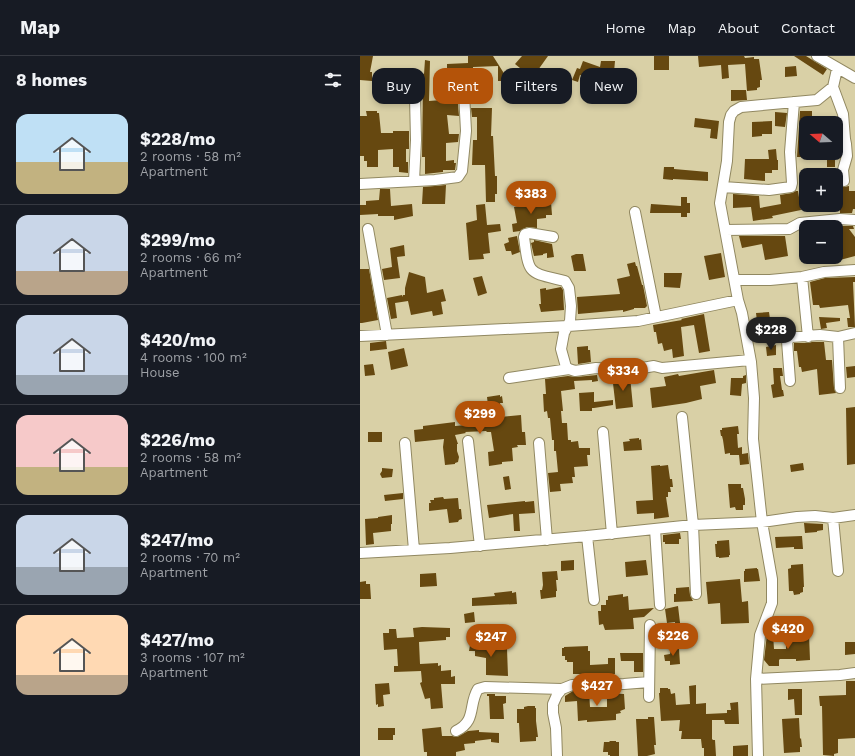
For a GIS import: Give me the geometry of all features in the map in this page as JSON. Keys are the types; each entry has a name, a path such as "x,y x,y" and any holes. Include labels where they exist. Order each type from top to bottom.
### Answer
{"street":[{"path":"817,56 855,78"},
{"path":"837,68 833,86 843,114 845,139 851,144 846,156 843,170 844,181"},
{"path":"758,756 756,679 760,635 772,603 772,580 762,522 753,439 754,398 750,360 720,203 727,161 729,122 731,115 741,107 817,100 833,86"},
{"path":"723,187 769,190 791,187 790,152 794,102"},
{"path":"414,181 416,140 415,104"},
{"path":"360,184 454,178 461,173 466,131 465,104"},
{"path":"635,212 656,317"},
{"path":"725,230 788,229 800,223 840,219 855,220"},
{"path":"368,229 387,335"},
{"path":"553,236 528,233 525,234 524,237 527,260 531,271 536,274 565,281 568,284 571,306 570,321 564,333 562,349 566,367 569,369"},
{"path":"735,280 770,280 802,277 824,272 855,270"},
{"path":"802,277 808,337"},
{"path":"360,336 568,326 638,321 738,300"},
{"path":"790,380 787,341 791,338 820,335 838,337 855,333"},
{"path":"838,337 840,388"},
{"path":"509,378 569,369 575,371 596,368 631,370 654,366 662,368 750,360"},
{"path":"682,417 693,525 696,594"},
{"path":"603,432 612,534"},
{"path":"468,441 480,546"},
{"path":"405,443 414,550"},
{"path":"539,443 547,540"},
{"path":"360,553 480,546 693,525 762,522 803,516 833,518 855,515"},
{"path":"833,518 838,572"},
{"path":"655,529 660,605"},
{"path":"587,536 594,600"},
{"path":"649,697 650,625"},
{"path":"756,679 855,673"},
{"path":"456,731 466,725 470,719 475,694 478,689 485,687 562,689 572,685 649,682"},
{"path":"557,756 553,704 562,689"}],"building":[{"path":"360,56 373,56 370,72 372,72 372,81 360,80"},
{"path":"468,56 493,56 501,69 501,81 498,81 498,66 447,68 447,64 468,63"},
{"path":"522,56 548,56 539,68 520,68 515,64"},
{"path":"654,56 669,56 669,70 654,70"},
{"path":"698,56 744,56 745,58 754,57 754,59 759,59 762,80 760,80 760,87 757,88 757,90 747,91 745,64 728,65 729,78 722,79 721,65 699,67"},
{"path":"794,56 806,56 827,69 823,75"},
{"path":"425,60 430,61 429,101 433,101 433,104 458,104 459,116 447,115 449,134 459,134 458,142 446,143 446,161 454,160 454,163 456,163 455,170 443,170 443,172 425,174 425,157 422,157 423,104 425,104"},
{"path":"583,61 600,67 601,61 615,61 614,68 580,68"},
{"path":"796,66 797,76 785,77 785,67"},
{"path":"577,68 580,69 578,82 572,80"},
{"path":"731,90 746,90 747,100 731,101"},
{"path":"471,108 492,108 491,136 493,136 495,176 497,176 497,194 495,194 495,202 486,202 485,165 472,165 473,140 477,140 477,117 472,117"},
{"path":"366,111 377,111 377,113 379,113 381,133 409,131 409,149 406,149 408,173 399,172 399,167 393,167 393,149 378,150 378,167 367,167 367,161 364,161 364,156 360,156 360,116 367,116"},
{"path":"800,111 812,111 812,116 800,116"},
{"path":"775,112 787,113 785,127 775,126"},
{"path":"695,118 719,121 717,139 710,138 711,129 694,127"},
{"path":"772,121 772,134 762,134 762,136 752,137 752,122"},
{"path":"799,126 799,157 797,157"},
{"path":"776,149 778,170 772,170 772,173 765,173 765,181 744,179 745,159 769,159 768,150"},
{"path":"827,160 835,160 835,167 827,167"},
{"path":"664,167 708,172 708,181 663,179"},
{"path":"446,185 445,204 422,204 423,187"},
{"path":"849,186 849,191 855,191 855,209 853,209 852,213 840,213 843,212 843,187"},
{"path":"380,189 390,189 391,206 412,204 413,216 394,220 394,216 378,216 378,214 360,215 360,205 366,205 366,201 379,200"},
{"path":"798,191 799,210 772,216 773,218 753,221 751,207 733,208 733,194 759,196 760,208 781,204 780,195"},
{"path":"681,197 687,197 687,203 690,203 690,213 687,213 687,217 681,217 681,213 650,213 651,204 681,206"},
{"path":"550,201 552,215 546,215 546,218 537,219 537,228 527,227 520,231 513,232 512,224 517,223 514,207"},
{"path":"485,204 487,225 500,224 501,231 488,233 490,253 483,254 484,259 469,260 466,223 477,220 476,205"},
{"path":"843,226 853,226 854,229 849,229 855,237 855,256 843,259"},
{"path":"517,236 520,252 512,255 511,251 506,251 504,244 509,242 508,238"},
{"path":"739,236 785,236 788,256 765,260 762,244 742,248"},
{"path":"534,240 552,244 554,257 547,258 547,253 534,256 531,243 534,242"},
{"path":"404,245 405,256 397,257 400,278 384,280 382,269 392,267 390,248"},
{"path":"721,253 725,277 709,280 704,256"},
{"path":"583,254 586,271 574,271 571,256"},
{"path":"635,262 643,285 647,306 645,308 634,308 623,312 623,310 578,314 577,297 620,294 617,279 630,276 627,264"},
{"path":"360,269 369,269 378,320 360,323"},
{"path":"409,272 425,277 427,293 443,289 446,301 441,302 443,314 433,316 432,311 411,315 408,301 395,303 397,318 391,319 387,298 402,295 402,297 405,295"},
{"path":"664,273 682,273 680,288 664,287"},
{"path":"482,276 487,293 478,296 473,278"},
{"path":"855,277 855,282 853,282 855,327 848,327 847,318 850,318 848,305 820,308 819,305 813,305 810,282 825,278"},
{"path":"561,287 563,290 564,310 541,312 539,304 541,304 540,289 546,288 546,290"},
{"path":"769,312 770,319 757,321 756,313"},
{"path":"704,314 710,351 699,353 694,325 681,327 684,356 673,358 672,349 664,351 662,343 658,344 653,325 682,320 681,319"},
{"path":"819,317 840,318 840,321 826,323 827,328 821,329"},
{"path":"769,323 776,323 777,334 769,335"},
{"path":"386,341 387,349 370,351 370,343"},
{"path":"824,342 826,360 832,360 834,388 836,393 819,395 817,369 802,372 801,367 799,367 797,351 794,351 794,343"},
{"path":"776,345 776,355 767,356 766,347"},
{"path":"588,346 588,350 590,350 591,362 578,364 577,347"},
{"path":"404,348 408,366 391,370 388,352"},
{"path":"373,364 375,375 365,376 364,365"},
{"path":"855,366 855,377 847,378 846,367"},
{"path":"773,368 782,368 783,376 780,376 784,396 773,398 771,385 774,384"},
{"path":"714,370 716,383 700,386 702,399 652,408 650,388 666,386 664,377"},
{"path":"597,375 598,381 574,381 575,389 561,391 563,411 561,411 562,423 567,423 568,440 571,440 571,442 578,441 579,448 590,448 590,455 587,455 588,466 574,467 575,477 572,477 573,483 560,484 561,491 550,492 548,473 558,472 556,451 554,451 554,440 552,440 550,418 548,418 547,411 544,412 543,394 546,394 545,379 568,376 576,377"},
{"path":"612,375 630,376 633,407 616,409"},
{"path":"746,375 746,383 742,384 741,396 730,395 731,378 743,378 743,376"},
{"path":"594,392 594,402 613,400 613,405 592,408 592,411 580,411 579,393"},
{"path":"500,395 500,397 502,396 503,403 500,403 501,417 521,415 522,432 525,432 526,445 517,445 518,447 512,448 513,461 502,462 502,464 489,466 488,452 494,451 491,432 486,431 465,432 466,433 455,435 458,444 457,451 459,457 458,462 455,464 445,465 443,447 444,439 415,442 414,430 423,429 423,426 455,422 455,426 490,423 487,397"},
{"path":"855,407 855,464 847,465 846,408"},
{"path":"738,426 738,448 742,447 742,454 748,453 749,464 740,465 739,455 730,455 730,453 725,454 720,430 722,430 722,428"},
{"path":"368,432 382,432 382,442 368,442"},
{"path":"639,438 639,440 641,439 642,450 624,451 623,442 630,441 629,439"},
{"path":"803,463 804,470 791,472 790,465"},
{"path":"668,465 673,487 670,487 671,492 668,492 668,497 666,497 669,517 654,519 654,513 637,514 636,501 653,500 651,466"},
{"path":"382,468 393,469 392,477 382,478 380,474"},
{"path":"509,476 511,489 505,490 503,477"},
{"path":"728,484 741,484 745,499 743,510 736,510 735,507 730,508"},
{"path":"403,493 403,499 385,501 384,495"},
{"path":"443,497 444,499 458,498 462,519 458,522 449,523 447,509 429,511 429,503 431,503 430,500"},
{"path":"534,501 535,513 519,514 520,531 514,531 513,514 489,518 487,505"},
{"path":"392,515 391,531 373,533 374,544 366,545 365,519"},
{"path":"804,523 823,524 823,530 805,533"},
{"path":"680,533 681,539 679,539 679,544 665,544 665,542 663,542 663,535"},
{"path":"802,536 803,549 794,549 794,547 776,548 775,537"},
{"path":"729,540 729,557 716,557 715,544 717,544 717,541"},
{"path":"574,560 574,570 561,571 561,561"},
{"path":"646,560 648,575 626,577 625,562"},
{"path":"803,564 803,592 794,595 793,591 789,591 788,569 791,568 791,565"},
{"path":"757,568 760,581 744,582 745,569"},
{"path":"557,571 558,580 556,580 556,597 541,599 540,590 542,590 543,585 542,572"},
{"path":"436,573 437,586 420,587 420,574"},
{"path":"740,579 742,602 748,601 749,623 721,624 720,603 708,604 706,582"},
{"path":"366,581 366,584 370,584 371,599 360,599 360,582"},
{"path":"689,587 690,595 693,601 674,602 676,588"},
{"path":"512,591 512,593 516,592 517,604 472,606 472,598 495,596 494,593"},
{"path":"623,594 623,597 628,596 629,610 654,608 644,617 633,618 634,629 605,630 603,624 599,625 598,611 601,611 601,605 606,605 608,596"},
{"path":"678,606 681,631 688,631 688,641 684,642 684,644 674,644 675,622 667,623 665,609"},
{"path":"474,612 475,622 465,623 464,614"},
{"path":"413,628 450,628 450,637 446,637 446,640 419,642 420,664 438,663 438,666 441,665 441,671 451,670 451,677 455,676 455,684 441,684 443,708 431,709 430,698 425,699 420,683 422,682 421,671 394,672 394,666 398,666 397,649 384,650 383,633 389,633 389,629 396,629 397,638 414,637"},
{"path":"767,634 773,634 774,649 786,649 788,636 791,636 791,634 809,634 810,660 796,661 796,659 780,659 779,666 769,666 764,660"},
{"path":"471,639 485,640 484,650 507,649 508,676 486,675 486,658 475,656 475,651 469,651"},
{"path":"845,642 855,642 855,654 845,655"},
{"path":"588,646 588,651 590,651 590,665 608,664 608,658 615,658 615,674 573,674 573,662 567,662 567,660 565,660 565,656 562,656 562,648"},
{"path":"679,649 680,664 670,665 670,661 665,661 664,655 670,654 671,650"},
{"path":"620,653 643,653 643,672 634,672 634,661 621,661"},
{"path":"846,681 855,681 855,738 838,739 838,753 834,754 834,756 823,755 822,706 820,706 819,696 846,695"},
{"path":"389,683 390,694 383,695 384,706 378,707 378,704 376,705 375,684"},
{"path":"696,685 696,704 706,703 706,714 727,713 727,710 731,710 730,703 738,702 739,724 725,724 724,720 712,720 712,739 715,740 716,756 704,756 704,748 702,748 701,739 681,739 682,731 679,731 680,720 661,721 660,688 668,688 670,689 671,694 675,693 676,705 690,704 689,686"},
{"path":"788,689 802,689 802,715 795,715 794,699 788,700"},
{"path":"573,691 589,691 590,707 607,707 607,693 624,694 625,709 620,711 621,713 616,714 616,720 587,722 587,720 578,721 577,701 565,702 565,696"},
{"path":"487,694 506,696 506,703 503,704 504,719 490,719 489,696 487,696"},
{"path":"535,706 536,708 538,737 536,737 536,741 520,742 519,723 517,723 517,709 524,709 524,707"},
{"path":"648,717 654,717 656,745 654,745 655,754 638,756 636,719 648,719"},
{"path":"799,718 802,747 800,747 800,752 784,753 782,719"},
{"path":"441,727 442,736 457,737 468,731 479,730 479,732 499,733 499,743 491,742 491,739 475,741 475,743 464,744 465,750 456,752 456,756 427,756 427,752 424,752 422,729"},
{"path":"378,728 395,728 393,740 378,740"},
{"path":"609,741 619,742 619,756 610,756 608,755 608,752 603,752 604,742 610,742"},
{"path":"748,745 748,756 733,756 733,746"}]}
